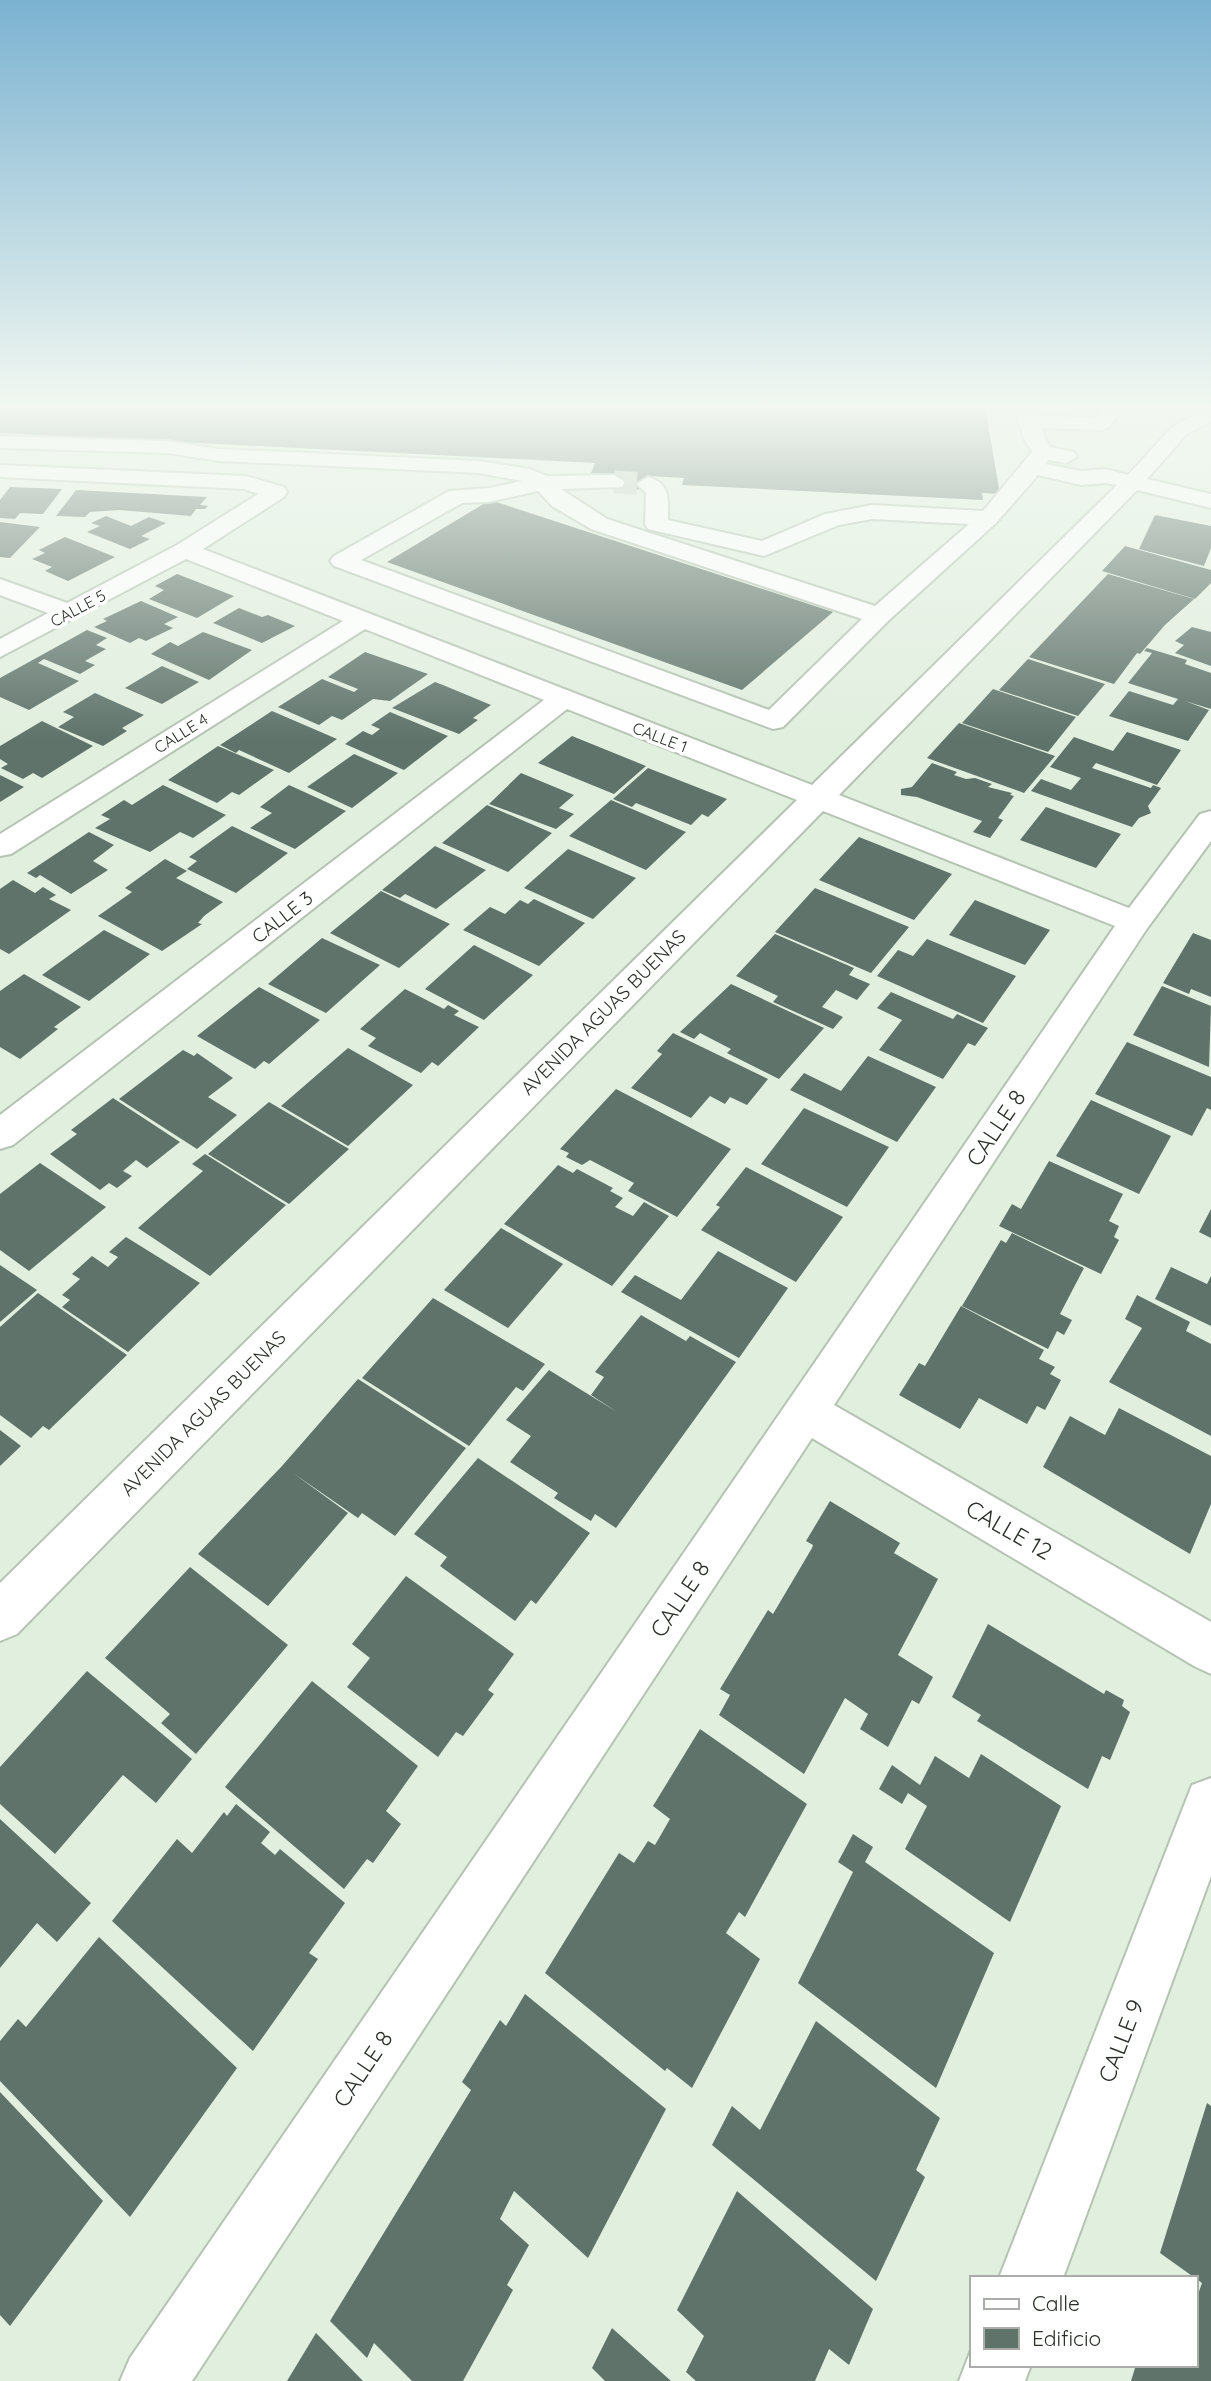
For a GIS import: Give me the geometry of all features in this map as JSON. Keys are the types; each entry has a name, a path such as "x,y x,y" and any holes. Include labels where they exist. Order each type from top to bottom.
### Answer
{"street":[{"name":"CALLE 5","path":"0,649 185,550 235,518"},
{"path":"418,518 342,561 773,721 879,616 986,518"},
{"path":"589,518 599,524 764,549 838,518"},
{"path":"650,532 652,518"},
{"name":"AVENIDA AGUAS BUENAS","path":"0,1617 1097,518"},
{"path":"650,532 879,616"},
{"name":"CALLE 1","path":"185,550 1135,922"},
{"path":"0,586 69,613"},
{"name":"CALLE 4","path":"0,847 362,620"},
{"name":"CALLE 3","path":"0,1135 563,699"},
{"name":"CALLE 8","path":"153,2381 1135,922 1211,820"},
{"name":"CALLE 12","path":"806,1412 1211,1649"},
{"name":"CALLE 9","path":"1032,2276 1211,1804"}],"building":[{"path":"101,518 111,518 131,526 152,518 166,523 141,536 150,539 130,549 87,532 100,526 91,523"},
{"path":"460,518 545,518 833,612 742,690 387,562"},
{"path":"1154,518 1171,518 1211,526 1211,548 1204,566 1139,549"},
{"path":"0,522 40,527 10,558 0,557"},
{"path":"65,537 115,557 68,581 45,571 52,567 32,559 45,553 39,550"},
{"path":"1125,546 1211,570 1211,583 1195,599 1102,571"},
{"path":"177,574 234,596 197,618 149,599 164,590 155,586"},
{"path":"1108,574 1194,599 1165,625 1140,654 1137,653 1114,684 1029,657"},
{"path":"141,601 178,617 164,624 173,628 146,641 139,638 130,643 94,627 107,621 103,619"},
{"path":"239,608 262,617 268,615 295,626 262,643 213,623"},
{"path":"1192,627 1211,632 1211,666 1175,653 1184,645 1175,641"},
{"path":"87,630 107,638 96,645 106,649 85,661 95,665 80,674 44,659 38,663 79,681 29,710 0,697 0,678"},
{"path":"203,632 252,650 209,680 151,654 170,642 178,646"},
{"path":"1147,648 1187,660 1185,664 1211,673 1211,709 1185,701 1209,710 1188,741 1109,716 1129,691 1173,705 1178,699 1128,683 1152,653 1144,651"},
{"path":"365,652 428,674 390,701 373,699 342,720 332,716 319,725 278,707 322,679 354,692 358,689 328,677"},
{"path":"1028,659 1105,684 1078,716 999,690"},
{"path":"162,666 199,682 162,704 125,688"},
{"path":"435,682 491,705 473,718 478,720 459,734 392,708"},
{"path":"993,689 1076,717 1048,752 962,723"},
{"path":"95,693 144,715 122,728 127,731 103,746 58,727 74,717 63,712"},
{"path":"272,711 337,739 289,773 239,750 236,753 220,745"},
{"path":"390,712 448,736 404,770 345,744 363,731 372,735 380,729 371,725"},
{"path":"42,721 93,746 42,778 33,773 23,779 1,768 8,764 0,759 0,746"},
{"path":"959,723 1055,756 1024,793 927,758"},
{"path":"1127,732 1181,750 1157,785 1096,763 1092,768 1151,788 1153,785 1161,788 1148,806 1151,813 1139,818 1132,827 1031,791 1041,779 1071,790 1081,778 1050,767 1074,737 1113,751"},
{"path":"572,736 646,766 614,794 538,763"},
{"path":"218,746 274,770 239,795 232,792 217,803 168,780"},
{"path":"354,754 398,773 352,808 307,787"},
{"path":"932,763 957,772 954,775 966,779 975,778 992,784 988,787 1012,793 1010,795 1014,796 998,818 1003,820 990,838 973,832 982,821 917,797 901,795 901,789 912,787"},
{"path":"648,768 727,799 708,817 702,814 691,825 636,803 632,807 613,799"},
{"path":"521,773 574,795 559,808 574,814 556,829 489,804"},
{"path":"0,775 24,787 0,802"},
{"path":"163,785 226,815 193,838 180,832 150,852 95,828 110,819 101,815 124,800 132,805"},
{"path":"289,785 346,811 295,849 250,828 272,813 260,807"},
{"path":"611,800 686,832 646,870 569,836"},
{"path":"487,805 552,833 508,872 442,843"},
{"path":"1046,807 1121,834 1096,868 1020,840"},
{"path":"232,826 288,853 236,893 187,869 197,861 189,857"},
{"path":"89,832 114,845 93,861 108,870 71,894 40,875 36,878 27,873"},
{"path":"859,837 952,874 914,920 819,880"},
{"path":"435,846 486,870 436,909 405,894 400,898 382,890"},
{"path":"568,849 636,878 593,919 524,888"},
{"path":"165,859 187,871 176,878 223,902 198,923 202,924 162,951 98,916 132,892 125,888"},
{"path":"13,880 35,893 43,887 56,895 49,899 71,910 9,954 0,949 0,889"},
{"path":"815,888 909,927 871,973 775,932"},
{"path":"381,891 450,924 399,968 330,933"},
{"path":"534,899 585,923 539,966 463,930 490,907 505,914 520,900 528,904"},
{"path":"975,900 1050,930 1025,965 949,935"},
{"path":"104,930 150,954 89,1001 42,975"},
{"path":"1193,933 1211,940 1211,997 1191,989 1189,994 1163,983"},
{"path":"775,934 854,968 849,975 870,984 857,1000 836,990 822,1007 843,1017 833,1029 773,1002 778,996 736,976"},
{"path":"322,938 380,965 326,1013 268,984"},
{"path":"927,939 1016,976 983,1023 877,976 898,950 913,956"},
{"path":"474,945 533,975 484,1020 425,989"},
{"path":"24,974 81,1007 54,1027 58,1029 20,1059 0,1047 0,991"},
{"path":"731,984 824,1028 779,1079 727,1053 731,1049 700,1033 694,1039 680,1032"},
{"path":"1162,986 1211,1006 1209,1067 1133,1035"},
{"path":"259,987 320,1020 269,1064 264,1061 255,1069 197,1036"},
{"path":"405,989 444,1009 448,1005 459,1011 454,1015 479,1027 438,1066 432,1062 421,1073 368,1046 376,1038 360,1029"},
{"path":"891,992 953,1019 957,1014 988,1028 975,1046 968,1043 943,1079 879,1050 902,1020 877,1008"},
{"path":"673,1033 768,1079 747,1105 730,1097 725,1104 710,1096 691,1118 631,1088 662,1054 657,1051"},
{"path":"1127,1042 1211,1077 1211,1110 1207,1108 1192,1136 1095,1094"},
{"path":"348,1048 413,1085 348,1146 281,1106"},
{"path":"183,1050 194,1056 197,1053 233,1078 208,1097 237,1115 197,1149 119,1099"},
{"path":"868,1056 936,1087 897,1142 790,1090 804,1073 841,1091"},
{"path":"616,1089 731,1149 677,1217 628,1191 634,1183 590,1160 582,1165 566,1157 569,1153 560,1149"},
{"path":"113,1098 180,1142 147,1168 136,1160 123,1171 132,1176 117,1188 109,1183 100,1190 50,1154 77,1134 71,1130"},
{"path":"1091,1100 1171,1136 1139,1194 1056,1156"},
{"path":"269,1102 349,1149 289,1204 208,1154"},
{"path":"804,1108 889,1147 847,1207 761,1164"},
{"path":"205,1154 286,1205 210,1276 138,1228 203,1171 192,1164"},
{"path":"1049,1161 1123,1194 1109,1221 1119,1226 1114,1237 1119,1240 1101,1274 999,1226 1012,1204 1021,1209"},
{"path":"40,1163 106,1207 29,1271 0,1250 0,1194"},
{"path":"558,1165 573,1173 577,1169 613,1188 610,1191 623,1198 615,1207 633,1216 644,1202 669,1216 612,1286 504,1224"},
{"path":"746,1167 843,1217 796,1282 701,1230 720,1207 716,1205"},
{"path":"1211,1209 1211,1238 1199,1232"},
{"path":"501,1228 563,1264 508,1328 444,1290"},
{"path":"1012,1233 1084,1268 1060,1314 1072,1320 1064,1335 1057,1331 1048,1349 962,1306 1001,1240 1006,1243"},
{"path":"126,1237 200,1283 128,1352 62,1307 70,1300 62,1295 80,1279 72,1274 92,1256 108,1267 118,1257 109,1252"},
{"path":"718,1251 788,1288 739,1358 621,1292 635,1275 681,1300"},
{"path":"0,1265 37,1290 0,1322"},
{"path":"1171,1267 1207,1284 1211,1276 1211,1326 1155,1299"},
{"path":"38,1293 127,1355 49,1430 43,1426 31,1438 0,1415 0,1327"},
{"path":"1137,1295 1190,1322 1186,1331 1211,1344 1211,1436 1109,1382 1142,1328 1125,1319"},
{"path":"433,1298 545,1364 523,1391 516,1387 469,1446 362,1378"},
{"path":"961,1306 1044,1350 1039,1359 1055,1367 1050,1374 1061,1380 1045,1410 1037,1406 1027,1424 979,1398 960,1429 899,1395 919,1363 925,1366"},
{"path":"641,1315 686,1341 690,1336 736,1362 616,1528 595,1514 591,1521 554,1498 558,1493 510,1462 531,1436 506,1420 549,1370 617,1412 591,1395 604,1377 595,1372"},
{"path":"358,1379 466,1448 395,1536 362,1513 358,1518 293,1473 348,1513 268,1606 198,1554 282,1466"},
{"path":"1119,1408 1211,1456 1211,1504 1190,1554 1043,1467 1070,1416 1105,1435"},
{"path":"0,1430 21,1446 0,1466"},
{"path":"478,1458 590,1533 536,1604 531,1600 515,1621 440,1566 447,1557 414,1534"},
{"path":"830,1501 900,1543 894,1553 938,1579 898,1655 933,1677 919,1704 912,1700 888,1747 860,1729 868,1714 845,1698 804,1774 719,1715 730,1695 720,1689 768,1610 773,1614 812,1548 813,1545 806,1541"},
{"path":"190,1567 288,1645 196,1754 161,1723 170,1714 105,1658"},
{"path":"406,1576 514,1654 488,1690 494,1694 463,1736 456,1732 438,1757 347,1687 370,1658 352,1644"},
{"path":"988,1624 1104,1694 1106,1690 1124,1700 1122,1706 1130,1712 1110,1760 1102,1756 1088,1789 977,1721 981,1715 952,1697"},
{"path":"87,1671 192,1759 156,1803 123,1775 55,1854 0,1804 0,1767"},
{"path":"312,1681 418,1766 386,1811 401,1824 373,1863 367,1859 344,1889 225,1787"},
{"path":"700,1729 807,1804 745,1917 739,1912 726,1933 760,1959 692,2088 667,2068 665,2071 545,1973 619,1853 634,1863 648,1841 655,1845 670,1819 653,1806"},
{"path":"981,1754 1061,1806 1010,1922 905,1849 927,1806 908,1793 902,1804 879,1789 892,1765 920,1785 935,1756 969,1778"},
{"path":"236,1804 270,1832 261,1843 275,1855 280,1849 345,1903 309,1953 318,1959 253,2051 112,1921 177,1839 192,1853 224,1812 227,1816"},
{"path":"0,1819 91,1903 57,1942 37,1923 0,1968"},
{"path":"853,1834 873,1847 865,1862 994,1953 936,2088 798,1983 853,1872 838,1862"},
{"path":"99,1937 237,2068 130,2217 0,2081 0,2041 18,2019 26,2027"},
{"path":"525,1994 666,2109 588,2258 514,2191 500,2219 529,2245 507,2285 513,2290 463,2381 412,2381 374,2343 367,2358 330,2321 471,2090 462,2082 500,2020 506,2026"},
{"path":"816,2021 940,2118 916,2170 925,2177 876,2281 712,2145 732,2106 760,2130"},
{"path":"0,2092 103,2201 10,2326 0,2315"},
{"path":"1207,2103 1211,2106 1211,2381 1131,2381 1135,2367 1197,2367 1197,2297 1202,2283 1197,2276 1192,2276 1160,2253"},
{"path":"737,2191 873,2309 849,2365 829,2349 815,2381 696,2381 686,2372 704,2336 677,2310"},
{"path":"612,2328 671,2381 605,2381 592,2368"},
{"path":"316,2333 363,2381 287,2381"}]}
